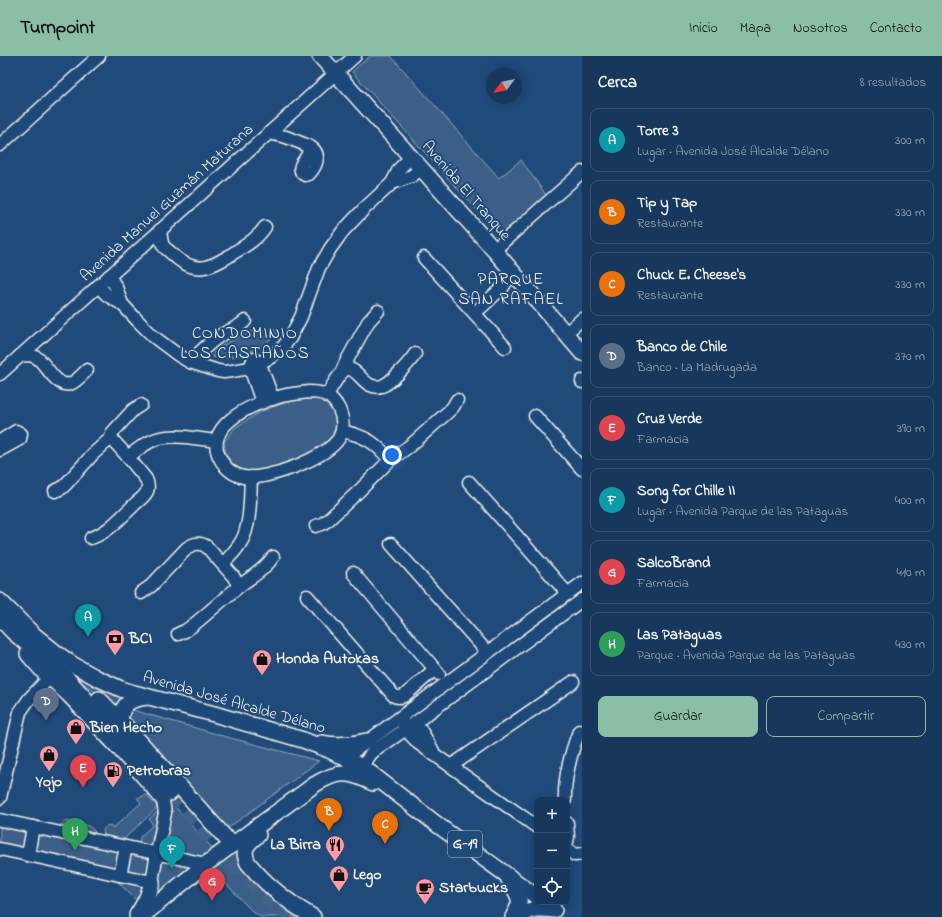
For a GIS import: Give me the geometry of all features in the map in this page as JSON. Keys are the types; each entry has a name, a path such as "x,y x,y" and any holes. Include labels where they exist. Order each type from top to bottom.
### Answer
{"main road":[{"name":"Avenida El Tranque","path":"320,56 494,250 582,353"},
{"name":"Avenida José Alcalde Délano","path":"0,601 33,634 59,655 86,673 108,684 121,689 303,740 345,758 364,769 534,895"},
{"path":"0,618 13,632 18,641 56,676 170,793"},
{"path":"56,676 74,678 96,696 232,845"},
{"path":"120,722 122,710 128,703 148,696"},
{"path":"303,740 337,745 357,744 367,741"},
{"path":"314,785 328,771 345,758"},
{"name":"G-19","path":"141,917 206,864 324,779 332,775 346,773 355,775 382,788 392,791"},
{"path":"294,800 281,817 248,844 245,849 245,858 251,867 272,888 313,917"},
{"path":"506,875 519,898 520,903 519,908 513,917"},
{"path":"135,917 145,904 152,882"},
{"path":"522,917 527,912 534,909 554,910"}],"street":[{"path":"0,145 99,56"},
{"name":"Avenida Manuel Guzmán Maturana","path":"0,374 355,56"},
{"path":"280,123 286,137"},
{"path":"269,133 286,137 306,145"},
{"path":"98,286 107,295 122,304 154,337 172,351 190,362 207,368 255,363 295,327 301,316 319,268 333,244 353,219 392,183 399,169 411,157"},
{"path":"392,183 412,176 421,168"},
{"path":"494,250 582,172"},
{"path":"160,230 163,245 179,261 188,266 197,268 205,267 230,255 248,244 260,234 265,227"},
{"path":"148,242 163,245"},
{"path":"424,258 505,347"},
{"path":"109,276 116,287 122,304"},
{"path":"475,313 503,287 517,278"},
{"path":"329,397 346,374 350,355 368,322 378,311"},
{"path":"565,334 582,319"},
{"path":"190,362 210,343 245,321"},
{"path":"38,340 37,348 39,360"},
{"path":"346,374 355,372 369,385 378,387 385,384 409,363 415,354"},
{"path":"20,356 34,356 60,383 68,384 76,380 88,370"},
{"path":"255,363 268,400"},
{"path":"304,392 319,392 329,397 340,411 342,424 340,436 327,450 310,460 272,473 247,477 233,473 218,455 216,444 220,430 228,422 247,410 268,400 304,392"},
{"path":"316,526 328,520 388,462 449,411 457,400"},
{"path":"55,491 64,486 93,454 111,438 113,432 135,408 141,405"},
{"path":"535,416 582,469"},
{"path":"0,441 16,431 21,434 20,439 0,450"},
{"path":"130,459 145,445 160,438 176,436 216,444"},
{"path":"340,436 364,446 388,462"},
{"path":"91,538 108,530 147,492 148,486 146,478 111,438"},
{"path":"221,562 238,547 245,534 248,520 247,477"},
{"path":"469,482 568,594"},
{"path":"141,593 151,586 175,559 192,544 200,544 205,546 233,576 239,586"},
{"path":"391,544 488,652"},
{"path":"178,634 192,626 239,586 256,575 273,558"},
{"path":"353,573 446,682"},
{"path":"345,758 582,583"},
{"path":"307,596 394,696 404,696 435,669"},
{"path":"364,769 370,754 582,600"},
{"path":"0,798 20,712 28,699 56,676 70,698 161,798 165,813 152,882 0,849"},
{"path":"451,766 573,682"},
{"path":"411,708 402,723 414,739 534,826"},
{"path":"416,722 434,754"},
{"path":"565,797 565,786 569,765 579,731"},
{"path":"0,820 206,864"},
{"path":"28,855 33,827"},
{"path":"120,875 126,847"},
{"path":"570,851 575,855 582,854"}],"shaded area":[{"path":"370,56 391,56 499,178 521,160 546,195 500,236 352,72"},
{"path":"277,329 277,334 257,349 233,357 212,357 216,349 248,332"},
{"path":"310,395 328,400 337,417 337,432 328,444 295,461 265,471 243,471 232,464 226,454 224,442 236,427 262,411"},
{"path":"582,588 582,595 362,754 395,728"},
{"path":"59,663 91,684 125,698 119,708 107,703 91,689 69,674"},
{"path":"129,709 223,736 319,761 227,829 128,719"},
{"path":"146,795 157,808 124,839 121,840 105,836 103,831 105,827 108,825 113,828 141,803 137,798"},
{"path":"170,801 214,850 201,858 164,849 168,803"},
{"path":"158,811 150,847 142,845 140,843 140,837 153,825 149,819"},
{"path":"66,821 87,826 94,830 96,834 59,826"},
{"path":"0,824 150,857 146,876 0,845"},
{"path":"238,848 306,917 261,917 253,912 221,878 209,870"},
{"path":"162,860 191,866 191,868 156,896"},
{"path":"110,878 144,885 138,902 118,882 110,880"}],"tunnel":[{"path":"170,793 262,895 291,917"}],"place":[{"name":"Torre 3","path":"88,637"},
{"name":"BCI","path":"115,656"},
{"name":"Honda Autokas","path":"262,676"},
{"name":"Banco de Chile","path":"46,721"},
{"name":"Bien Hecho","path":"76,745"},
{"name":"Yojo","path":"49,772"},
{"name":"Cruz Verde","path":"83,788"},
{"name":"Petrobras","path":"113,788"},
{"name":"Tip y Tap","path":"329,831"},
{"name":"Chuck E. Cheese's","path":"385,844"},
{"name":"Las Pataguas","path":"75,851"},
{"name":"La Birra","path":"335,862"},
{"name":"Song for Chille II","path":"172,869"},
{"name":"Lego","path":"339,892"},
{"name":"SalcoBrand","path":"212,901"},
{"name":"Starbucks","path":"425,905"}],"district":[{"name":"PARQUE SAN RAFAEL","path":"511,289"},
{"name":"CONDOMINIO LOS CASTAÑOS","path":"245,343"}]}
